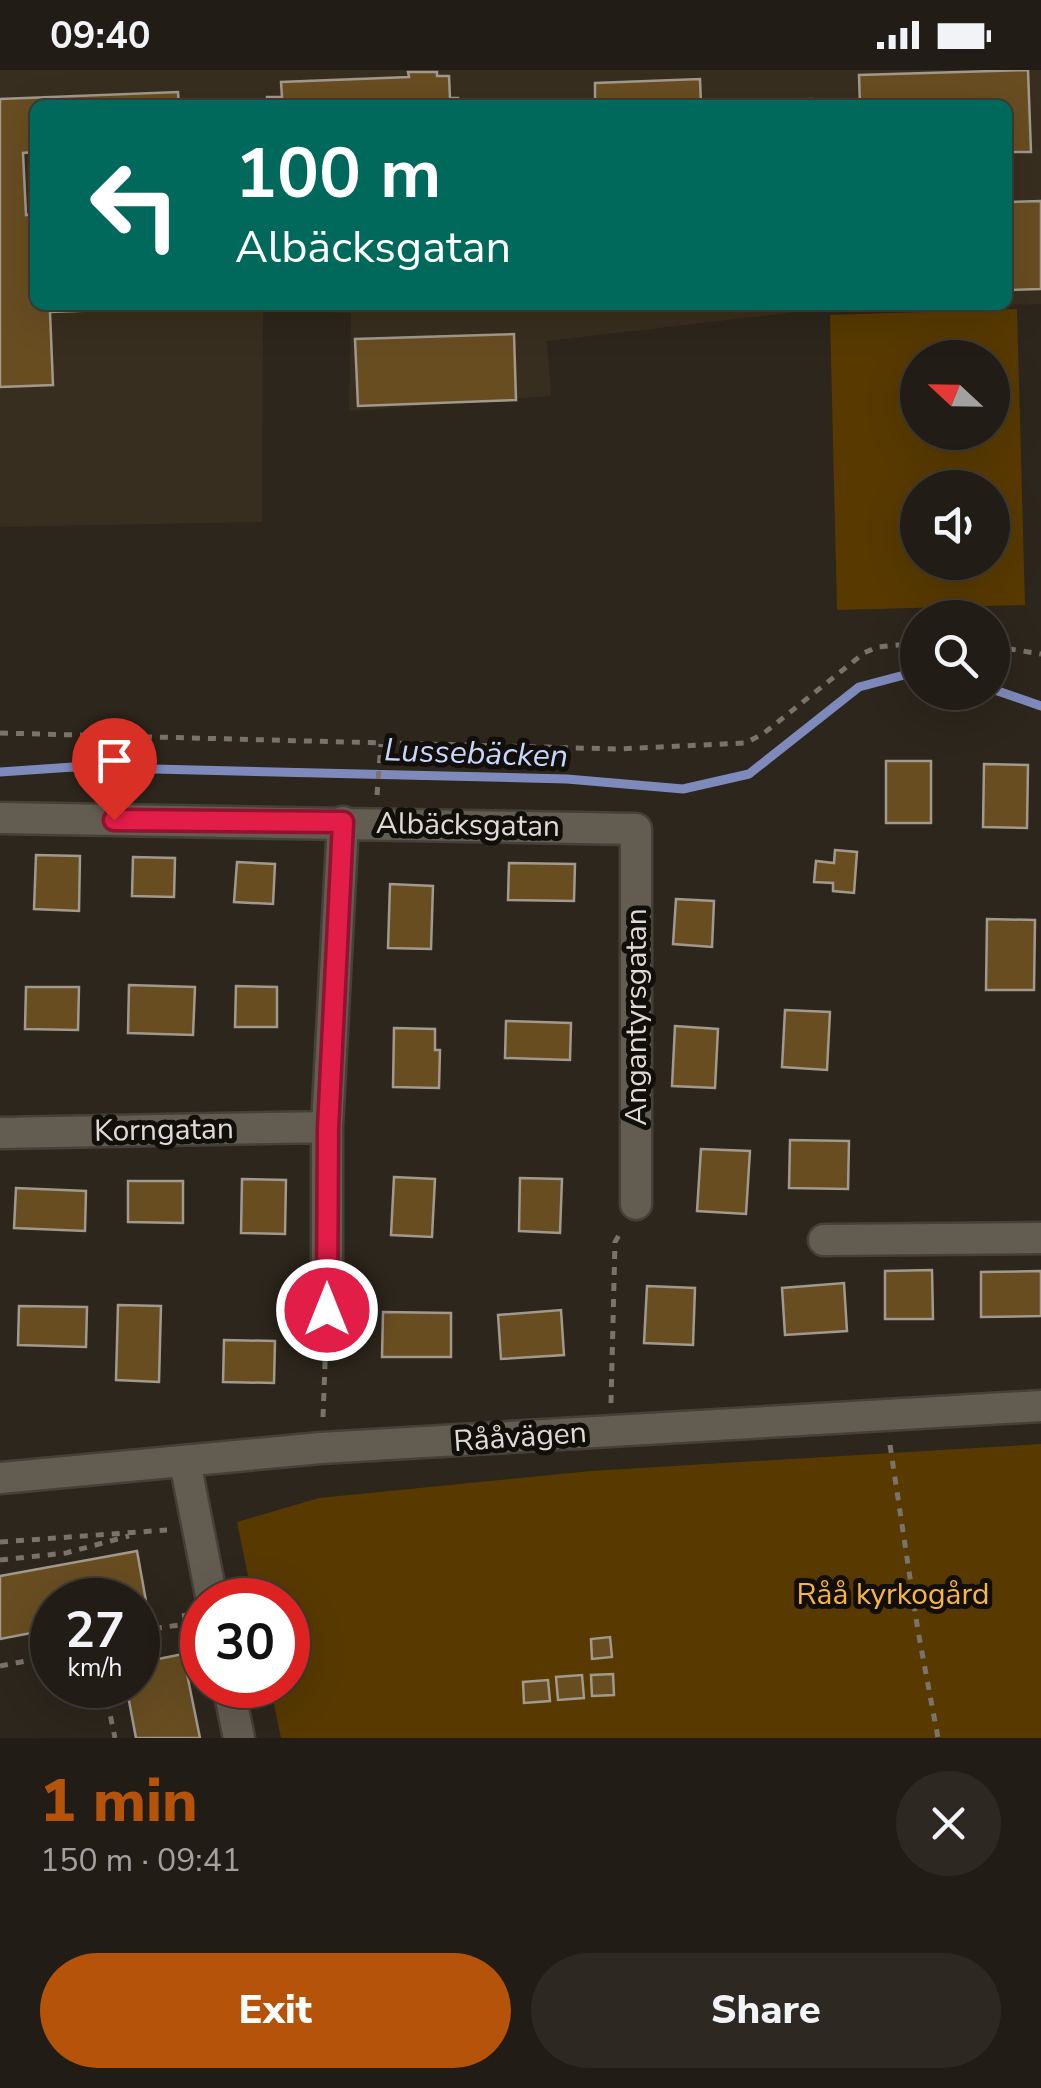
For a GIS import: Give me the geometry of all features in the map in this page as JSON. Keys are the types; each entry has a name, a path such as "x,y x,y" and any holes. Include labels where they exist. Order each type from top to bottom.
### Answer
{"street":[{"name":"Albäcksgatan","path":"0,818 636,830"},
{"path":"327,1310 328,1128 343,822"},
{"name":"Angantyrsgatan","path":"636,830 636,1204"},
{"name":"Korngatan","path":"0,1133 328,1128"},
{"path":"824,1240 1041,1238"},
{"name":"Rååvägen","path":"0,1478 321,1448 1041,1406"},
{"path":"184,1462 198,1528 197,1578"},
{"path":"233,1708 239,1738"}],"path":[{"path":"0,733 617,748 746,743 864,653 876,647 900,645"},
{"path":"1010,649 1041,654"},
{"path":"378,792 381,744"},
{"path":"610,1431 615,1242 636,1204"},
{"path":"321,1448 327,1310"},
{"path":"886,1413 938,1738"},
{"path":"0,1542 198,1528"},
{"path":"0,1560 66,1553 144,1532"},
{"path":"0,1666 30,1660"},
{"path":"109,1708 115,1738"}],"shaded area":[{"path":"0,70 1041,70 1041,304 1012,305 1012,100 30,100 30,310 263,310 262,522 0,527"},
{"path":"263,310 854,310 797,312 547,341 551,396 349,411 351,313"}],"green space":[{"path":"1017,309 1025,605 1010,605 1010,600 900,600 900,608 837,610 830,315"},
{"name":"Råå kyrkogård","path":"1041,1444 1041,1738 281,1738 275,1708 310,1708 310,1578 248,1578 237,1522 319,1498 591,1471"}],"building":[{"path":"1028,70 1031,152 1012,152 1012,100 860,100 859,75"},
{"path":"408,72 449,76 450,98 458,100 267,100 282,97 281,82 409,77"},
{"path":"700,79 701,100 595,100 595,83"},
{"path":"178,92 179,100 30,100 30,152 23,153 26,215 30,215 30,310 104,310 50,312 53,385 0,387 0,99"},
{"path":"1041,201 1041,289 1012,290 1012,202"},
{"path":"514,334 516,400 358,406 355,339"},
{"path":"886,761 931,761 931,823 886,823"},
{"path":"984,764 1028,765 1027,828 983,827"},
{"path":"835,850 857,852 854,893 833,891 833,883 814,882 816,861 834,863"},
{"path":"36,855 80,856 79,911 34,909"},
{"path":"133,857 175,858 174,897 132,896"},
{"path":"237,862 275,864 273,904 234,902"},
{"path":"509,863 575,864 574,901 508,900"},
{"path":"390,884 433,886 431,949 388,948"},
{"path":"676,899 714,901 712,947 673,944"},
{"path":"987,919 1035,920 1034,990 986,990"},
{"path":"129,985 195,987 193,1035 128,1033"},
{"path":"236,986 277,987 277,1027 235,1027"},
{"path":"26,987 79,987 78,1030 25,1029"},
{"path":"785,1010 830,1012 827,1070 782,1067"},
{"path":"506,1021 571,1023 570,1060 505,1058"},
{"path":"675,1026 718,1029 715,1088 672,1086"},
{"path":"394,1028 435,1029 435,1050 440,1050 439,1088 393,1087"},
{"path":"790,1140 849,1141 848,1189 789,1188"},
{"path":"701,1149 750,1151 746,1214 697,1211"},
{"path":"394,1177 435,1179 432,1237 391,1235"},
{"path":"520,1178 562,1179 560,1233 519,1231"},
{"path":"242,1179 286,1180 285,1234 241,1233"},
{"path":"128,1181 183,1181 183,1223 128,1222"},
{"path":"16,1188 86,1191 85,1231 14,1228"},
{"path":"932,1270 933,1319 885,1319 885,1271"},
{"path":"1041,1271 1041,1316 981,1317 981,1272"},
{"path":"844,1283 847,1331 785,1335 782,1288"},
{"path":"647,1286 695,1288 693,1345 644,1343"},
{"path":"118,1305 161,1306 159,1382 116,1380"},
{"path":"19,1306 87,1307 86,1347 18,1345"},
{"path":"561,1310 564,1355 501,1359 498,1315"},
{"path":"383,1312 451,1313 451,1357 382,1357"},
{"path":"224,1340 275,1341 274,1383 223,1382"},
{"path":"137,1551 142,1578 30,1578 30,1633 0,1639 0,1576"},
{"path":"610,1637 612,1657 592,1659 591,1639"},
{"path":"180,1655 180,1708 194,1708 200,1738 136,1738 130,1708 160,1708 160,1659"},
{"path":"613,1674 614,1695 592,1696 591,1675"},
{"path":"582,1675 584,1698 558,1700 556,1677"},
{"path":"548,1680 550,1701 524,1703 523,1682"}],"waterway":[{"name":"Lussebäcken","path":"0,772 73,767 567,779 683,789 749,774 859,687 900,676"},
{"name":"Lussebäcken","path":"1010,695 1041,706"}],"route":[{"path":"114,820 343,822 328,1128 327,1310"}]}
